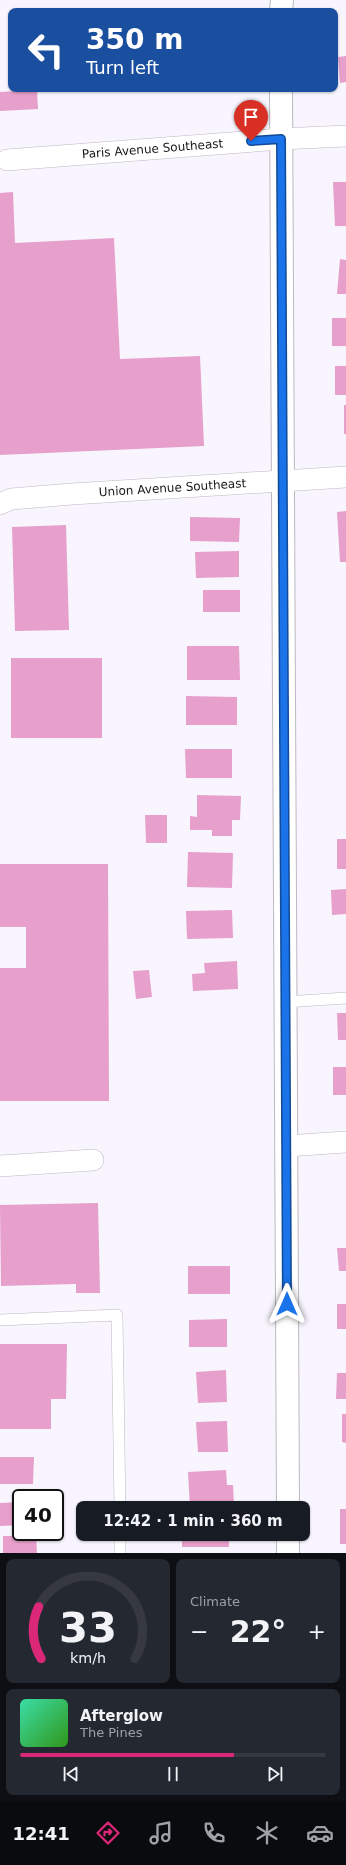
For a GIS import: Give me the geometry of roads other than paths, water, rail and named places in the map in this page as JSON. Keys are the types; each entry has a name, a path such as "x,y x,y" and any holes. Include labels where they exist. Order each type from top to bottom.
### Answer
{"street":[{"path":"281,92 288,1501"},
{"name":"Paris Avenue Southeast","path":"7,160 281,139 346,136"},
{"name":"Union Avenue Southeast","path":"0,504 11,499 72,494 346,477"},
{"path":"286,1146 346,1142"},
{"path":"0,1166 94,1160"},
{"path":"288,1541 288,1553"}],"lane":[{"path":"285,1002 346,998"},
{"path":"0,1320 117,1315 120,1501"},
{"path":"120,1541 120,1553"}]}
